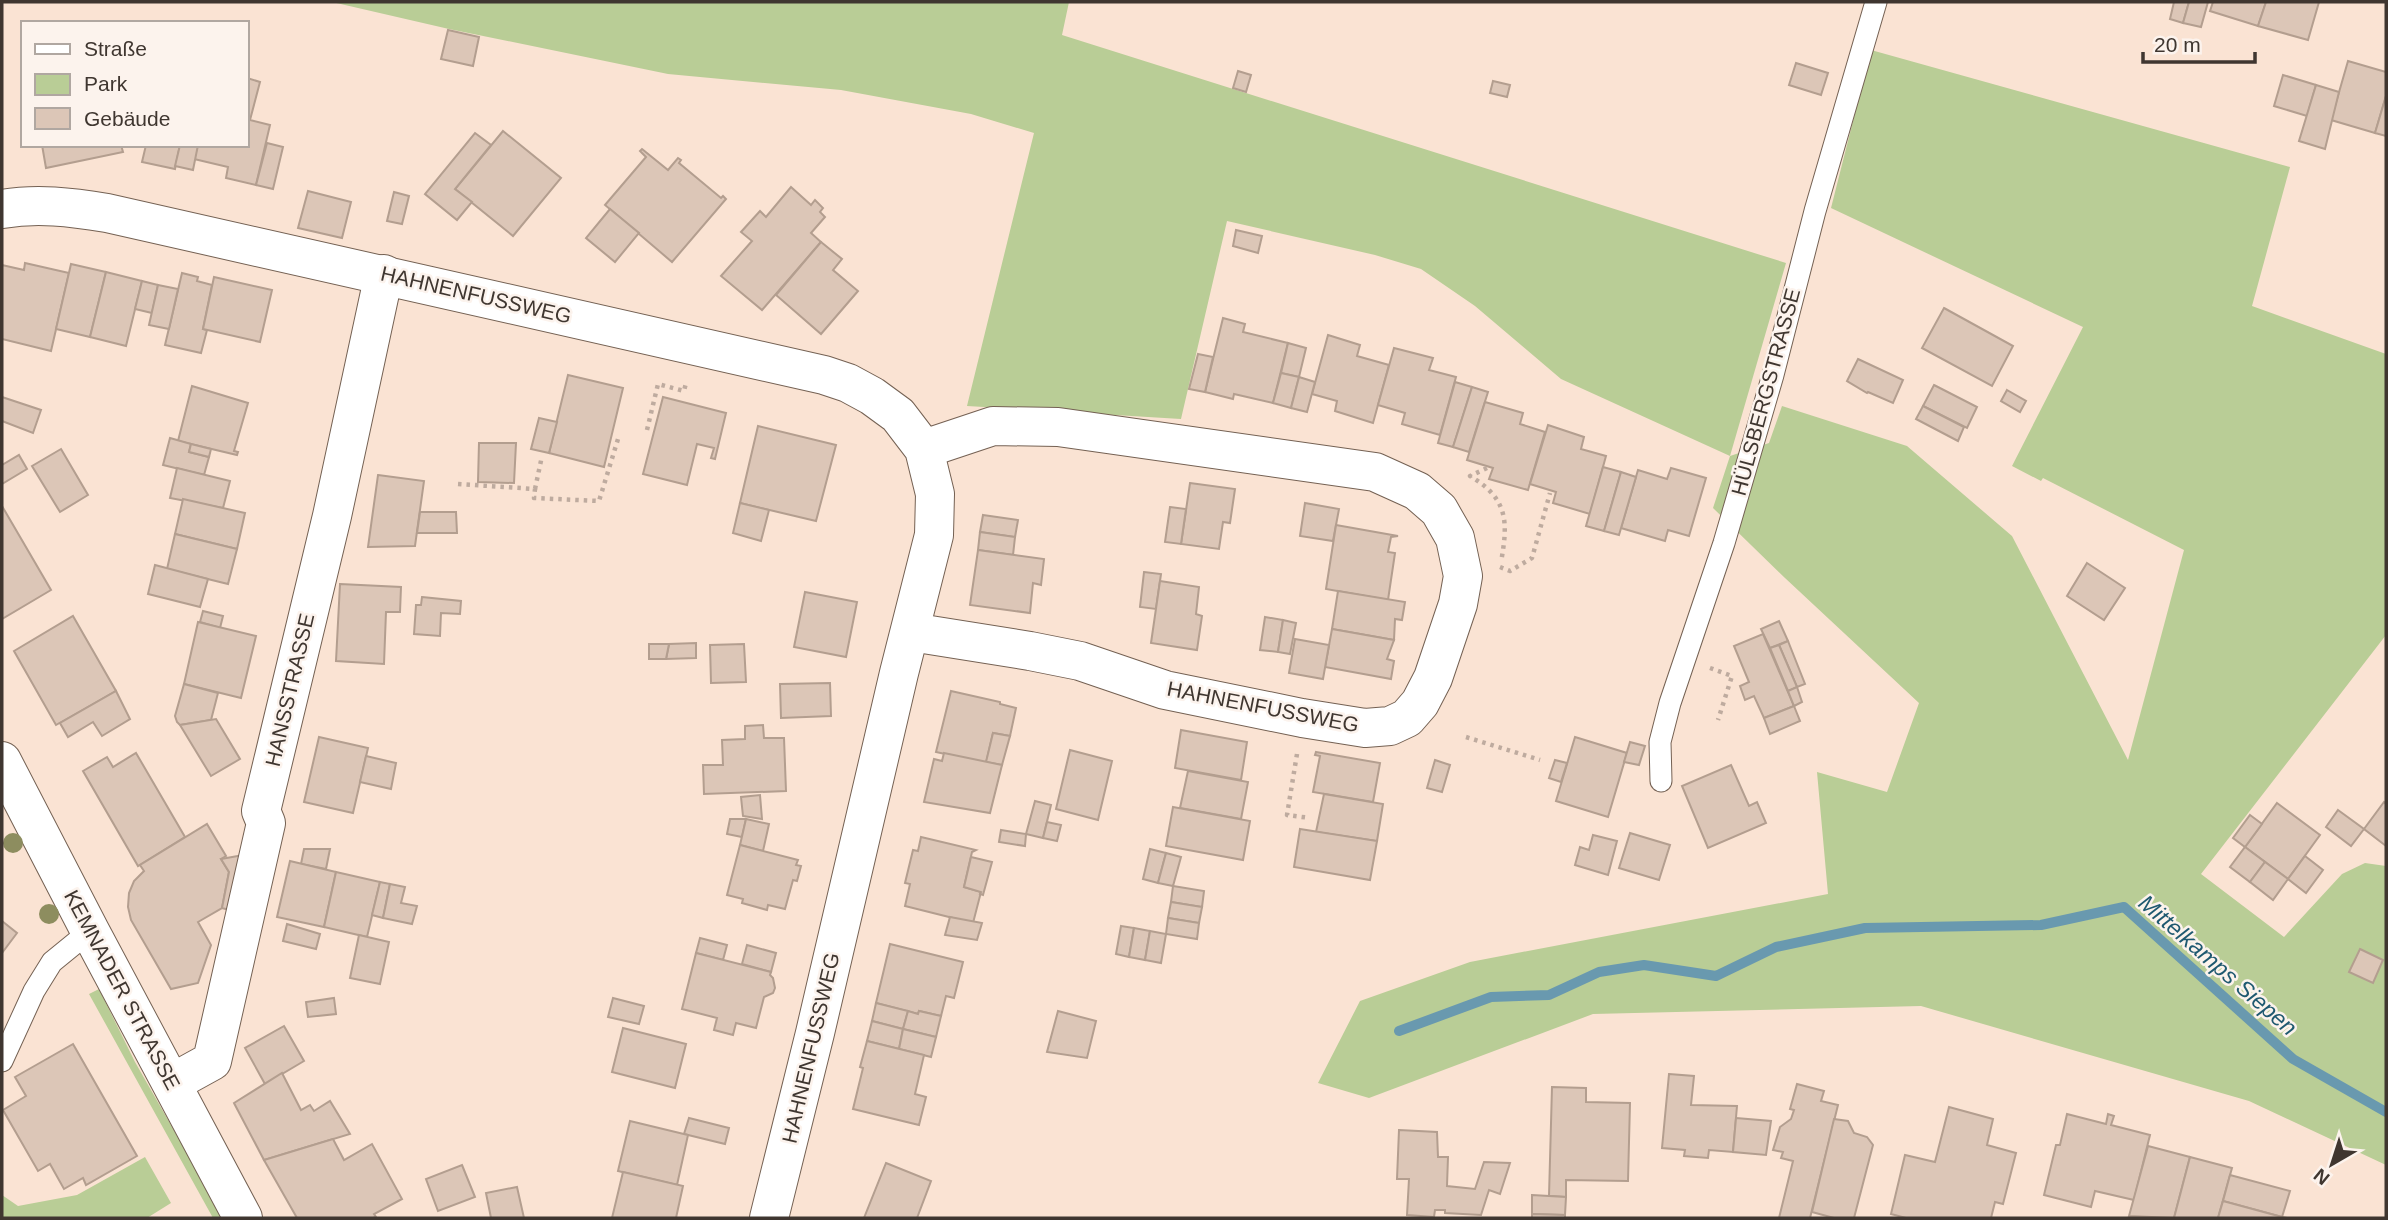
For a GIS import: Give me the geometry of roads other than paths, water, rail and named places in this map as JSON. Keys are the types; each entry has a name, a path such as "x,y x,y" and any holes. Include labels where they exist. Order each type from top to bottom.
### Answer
{"street":[{"name":"HAHNENFUSSWEG","path":"2,209 27,205 72,207 107,213 824,375 848,383 898,415 924,449 935,494 934,535 911,632 898,673 815,1033 769,1218"},
{"name":"HANSSTRASSE","path":"172,1083 212,1061 267,823 261,811 332,516 384,274"},
{"name":"HAHNENFUSSWEG","path":"911,632 1030,650 1080,661 1165,690 1303,718 1365,728 1390,726 1407,718 1420,703 1433,678 1458,604 1463,576 1458,546 1450,526 1439,510 1417,491 1376,472 1058,427 993,426 924,449"},
{"name":"KEMNADER STRASSE","path":"2,761 243,1218"}],"lane":[{"name":"HÜLSBERGSTRASSE","path":"1661,781 1660,742 1670,703 1724,543 1773,375 1815,211 1877,2"},
{"path":"2,1061 34,991 52,962 90,932"}],"waterway":[{"name":"Mittelkamps Siepen","path":"1399,1031 1491,997 1549,995 1599,972 1644,965 1716,976 1776,947 1865,928 2041,925 2124,907 2293,1059 2386,1112"}]}
